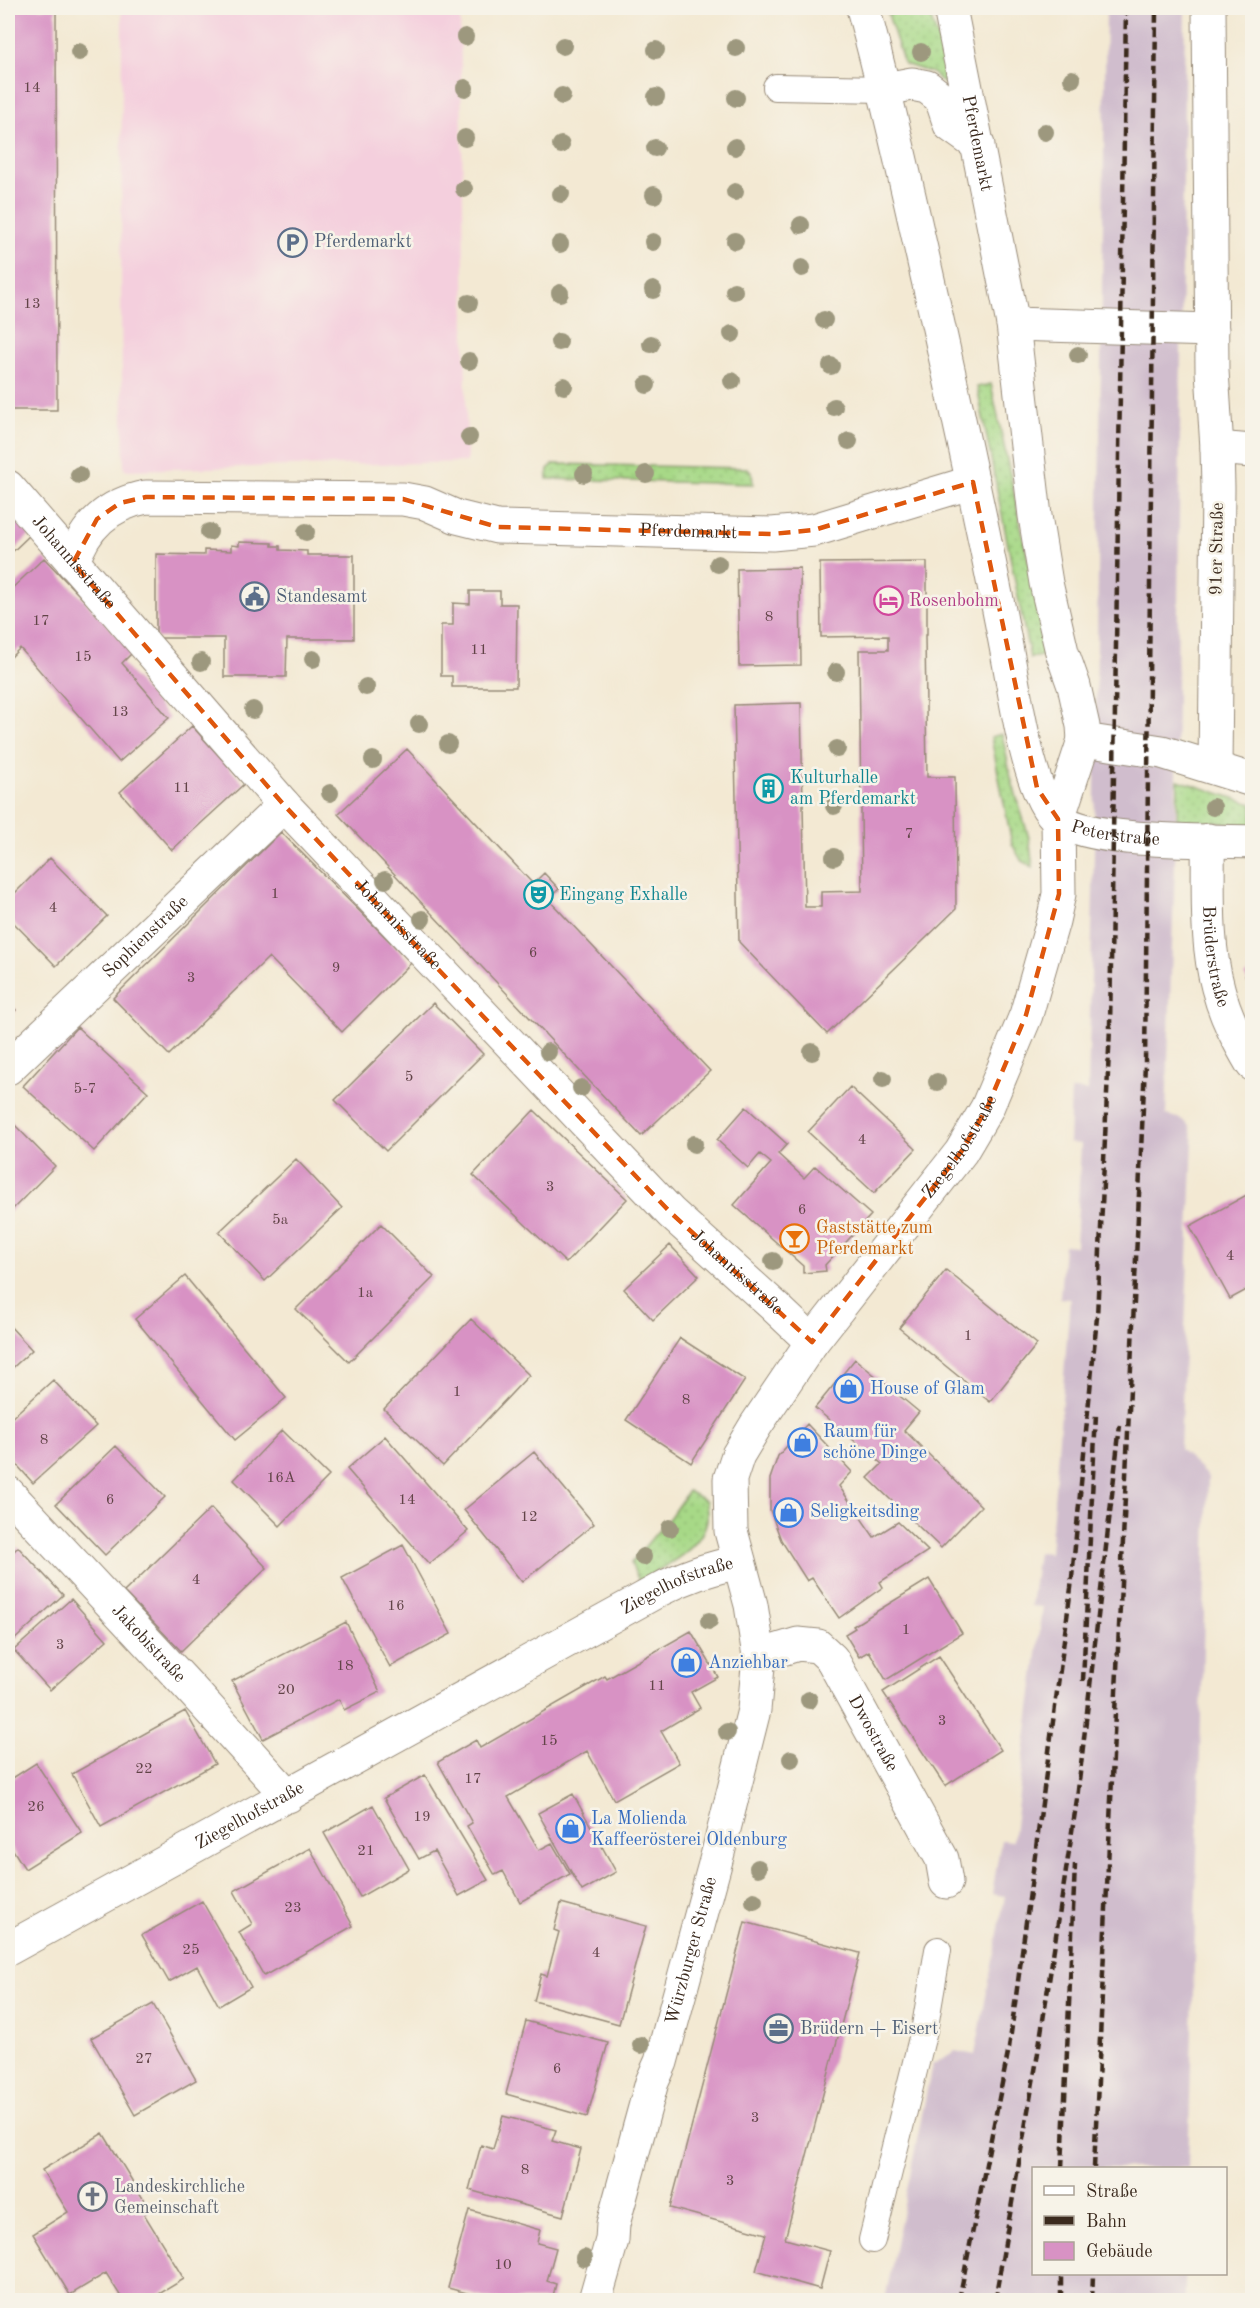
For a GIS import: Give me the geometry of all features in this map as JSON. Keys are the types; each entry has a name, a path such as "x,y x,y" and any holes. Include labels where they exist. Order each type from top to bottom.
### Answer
{"street":[{"path":"863,8 885,89 973,482 1016,700 1037,788 1047,807 1058,819"},
{"name":"Pferdemarkt","path":"950,8 1013,324 1035,516 1046,583 1058,640 1081,714 1084,740"},
{"name":"91er Straße","path":"1209,8 1212,371 1218,488 1215,768"},
{"path":"885,89 912,84 927,87 941,98 950,125 978,146"},
{"path":"1013,324 1212,330"},
{"path":"1217,448 1252,451"},
{"name":"Pferdemarkt","path":"73,563 83,540 98,519 120,502 146,497 404,499 425,503 457,517 497,527 772,534 814,530 973,482"},
{"name":"Johannisstraße","path":"8,486 284,806 671,1213 812,1342"},
{"path":"1084,740 1162,752 1252,780"},
{"name":"Peterstraße","path":"1084,740 1058,819 1087,831 1121,836 1252,842"},
{"name":"Sophienstraße","path":"8,1068 284,806"},
{"name":"Ziegelhofstraße","path":"8,1949 659,1590 708,1568 739,1562 732,1531 730,1479 738,1455 812,1342 961,1152 987,1108 1026,1015 1053,921 1059,894 1058,819"},
{"name":"Brüderstraße","path":"1208,840 1212,964 1226,1014 1252,1064"},
{"name":"Jakobistraße","path":"8,1493 288,1796"},
{"name":"Würzburger Straße","path":"596,2301 612,2241 613,2224 652,2082 661,2062 751,1726 759,1656 751,1605 739,1562"},
{"name":"Dwostraße","path":"759,1656 798,1644 818,1646 832,1659 942,1858 946,1882"}],"lane":[{"path":"776,87 885,89"},
{"path":"872,2240 925,2026 938,1950"}],"highlighted area":[{"path":"973,482 1037,788 1058,819 1059,894 1053,921 1026,1015 987,1108 961,1152 812,1342 671,1213 437,968 284,805 73,563 97,519 120,503 146,497 403,499 497,527 772,534 814,530"}],"shaded area":[{"name":"Pferdemarkt","path":"122,8 460,8 467,462 124,470 121,321"},
{"path":"1106,8 1185,8 1175,864 1166,1115 1181,1119 1189,1126 1193,1139 1180,1449 1208,1477 1188,2167 1032,2167 1032,2275 1185,2275 1185,2300 885,2300 932,2065 955,2051 975,2055 1005,1896 992,1894 1001,1840 1013,1841 1043,1607 1031,1606 1038,1552 1050,1553 1070,1299 1060,1298 1064,1245 1076,1246 1081,1144 1069,1143 1071,1090 1088,1091 1094,853"}],"green space":[{"path":"886,8 927,8 945,58 951,83 944,83 932,73 904,64"},
{"path":"991,384 1048,655 1030,658 977,387"},
{"path":"554,464 748,468 752,474 753,484 547,479 548,469"},
{"path":"1002,734 1011,778 1029,838 1033,867 1021,860 1012,844 991,737"},
{"path":"1178,780 1252,804 1252,826 1177,821"},
{"path":"688,1491 706,1501 707,1518 703,1531 697,1541 680,1557 639,1581 631,1563 670,1517"}],"building":[{"path":"8,8 56,8 57,410 8,410"},
{"path":"8,511 30,535 8,556"},
{"name":"Standesamt","path":"239,542 272,543 272,546 280,546 280,550 307,551 307,555 354,555 354,639 287,639 286,677 224,677 224,638 156,638 156,554 204,555 204,550 231,551 231,545 239,546"},
{"path":"44,558 133,652 122,663 169,718 119,762 20,648 8,660 8,592"},
{"name":"Rosenbohm","path":"927,562 927,635 925,635 927,777 955,777 956,909 827,1034 739,942 734,705 801,703 805,907 821,907 821,892 862,891 859,650 888,650 888,636 821,637 820,563"},
{"path":"800,568 801,665 739,666 737,569"},
{"path":"470,591 500,591 500,604 517,604 516,687 452,687 452,676 441,676 441,625 453,625 453,603 470,604"},
{"path":"192,726 244,784 172,850 120,792"},
{"path":"407,749 533,884 544,873 559,889 548,899 710,1071 641,1136 338,814"},
{"path":"281,832 411,963 342,1032 269,957 169,1055 113,998"},
{"path":"50,858 107,916 56,966 8,917 8,900"},
{"path":"1252,972 1252,990 1245,976"},
{"path":"8,1001 16,1010 8,1019"},
{"path":"433,1003 483,1054 386,1151 335,1100"},
{"path":"77,1027 148,1092 94,1151 23,1086"},
{"path":"850,1087 916,1149 874,1193 808,1132"},
{"path":"746,1107 787,1144 778,1154 804,1178 815,1166 871,1215 825,1265 826,1271 803,1273 803,1266 734,1205 771,1163 760,1154 748,1168 717,1140"},
{"path":"534,1110 627,1199 566,1263 473,1175"},
{"path":"8,1118 55,1166 8,1214"},
{"path":"296,1159 342,1208 265,1281 219,1232"},
{"path":"1252,1192 1252,1287 1230,1299 1190,1226"},
{"path":"381,1224 434,1277 349,1362 296,1309"},
{"path":"670,1245 699,1276 653,1320 624,1289"},
{"path":"946,1270 1037,1344 990,1402 899,1328"},
{"path":"185,1276 286,1398 235,1440 135,1319"},
{"path":"471,1319 529,1375 443,1466 384,1409"},
{"path":"8,1324 32,1350 8,1372"},
{"path":"680,1338 745,1380 691,1463 626,1420"},
{"path":"855,1359 919,1412 904,1430 981,1506 941,1548 868,1478 882,1464 815,1408"},
{"path":"53,1380 96,1426 33,1483 8,1455 8,1421"},
{"path":"807,1424 852,1472 839,1486 874,1537 898,1522 928,1551 880,1582 883,1587 839,1618 812,1578 807,1581 781,1540 770,1510 770,1479 778,1456"},
{"path":"282,1430 329,1476 280,1526 234,1480"},
{"path":"385,1436 468,1531 429,1564 347,1469"},
{"path":"116,1446 165,1497 105,1555 56,1504"},
{"path":"534,1452 594,1524 522,1582 464,1510"},
{"path":"211,1508 267,1568 181,1651 124,1592"},
{"path":"403,1545 451,1634 390,1667 342,1578"},
{"path":"18,1547 63,1595 11,1643 8,1639 8,1557"},
{"path":"929,1579 962,1633 886,1680 869,1651 859,1657 845,1634 855,1628 853,1626"},
{"path":"71,1599 107,1640 50,1690 14,1650"},
{"path":"346,1622 380,1692 344,1710 339,1699 263,1739 232,1681"},
{"path":"691,1631 718,1677 691,1692 700,1708 661,1731 679,1763 614,1800 587,1751 508,1797 539,1850 552,1843 570,1874 520,1902 503,1871 495,1875 467,1826 472,1823 438,1762 476,1740 480,1748 605,1676 607,1679"},
{"path":"939,1656 1001,1750 945,1786 883,1692"},
{"path":"185,1711 215,1764 101,1827 72,1774"},
{"path":"36,1763 82,1833 25,1869 8,1842 8,1781"},
{"path":"425,1775 488,1880 459,1896 434,1851 419,1859 384,1798"},
{"name":"La Molienda Kaffeerösterei Oldenburg","path":"573,1794 616,1872 582,1891 538,1813"},
{"path":"373,1805 409,1869 360,1897 324,1833"},
{"path":"310,1848 353,1926 264,1976 239,1932 252,1924 234,1891"},
{"path":"202,1901 251,1987 219,2006 197,1966 169,1982 142,1935"},
{"path":"561,1903 646,1926 619,2024 534,2001 541,1974 547,1976 559,1932 554,1930"},
{"path":"745,1922 860,1953 785,2239 830,2251 820,2289 756,2271 766,2234 670,2208"},
{"path":"153,2004 196,2080 135,2115 91,2038"},
{"path":"526,2021 608,2043 587,2117 506,2094"},
{"path":"503,2116 556,2130 552,2141 581,2149 563,2216 469,2190 481,2145 493,2149"},
{"path":"103,2133 150,2210 144,2214 184,2279 149,2300 123,2300 106,2273 70,2295 33,2234 68,2212 42,2170"},
{"path":"469,2210 540,2230 537,2243 556,2248 547,2281 556,2284 552,2300 493,2300 448,2288"}],"railway":[{"path":"959,2300 1009,2048 1071,1588 1097,1317 1110,1027 1126,8"},
{"path":"1094,2167 1145,1064 1156,8"},
{"path":"1083,1681 1096,1414"},
{"path":"995,2300 1037,2059 1077,1799 1120,1425"},
{"path":"1062,2167 1075,1864"},
{"path":"1061,2275 1061,2300"},
{"path":"1092,2300 1093,2275"}],"place":[{"name":"Pferdemarkt","path":"293,242"},
{"name":"Standesamt","path":"255,597"},
{"name":"Rosenbohm","path":"888,601"},
{"name":"Kulturhalle am Pferdemarkt","path":"769,788"},
{"name":"Eingang Exhalle","path":"538,895"},
{"name":"Gaststätte zum Pferdemarkt","path":"795,1238"},
{"name":"House of Glam","path":"849,1389"},
{"name":"Raum für schöne Dinge","path":"802,1442"},
{"name":"Seligkeitsding","path":"789,1512"},
{"name":"Anziehbar","path":"687,1663"},
{"name":"La Molienda Kaffeerösterei Oldenburg","path":"570,1829"},
{"name":"Brüdern + Eisert","path":"779,2029"},
{"name":"Landeskirchliche Gemeinschaft","path":"93,2197"}]}
